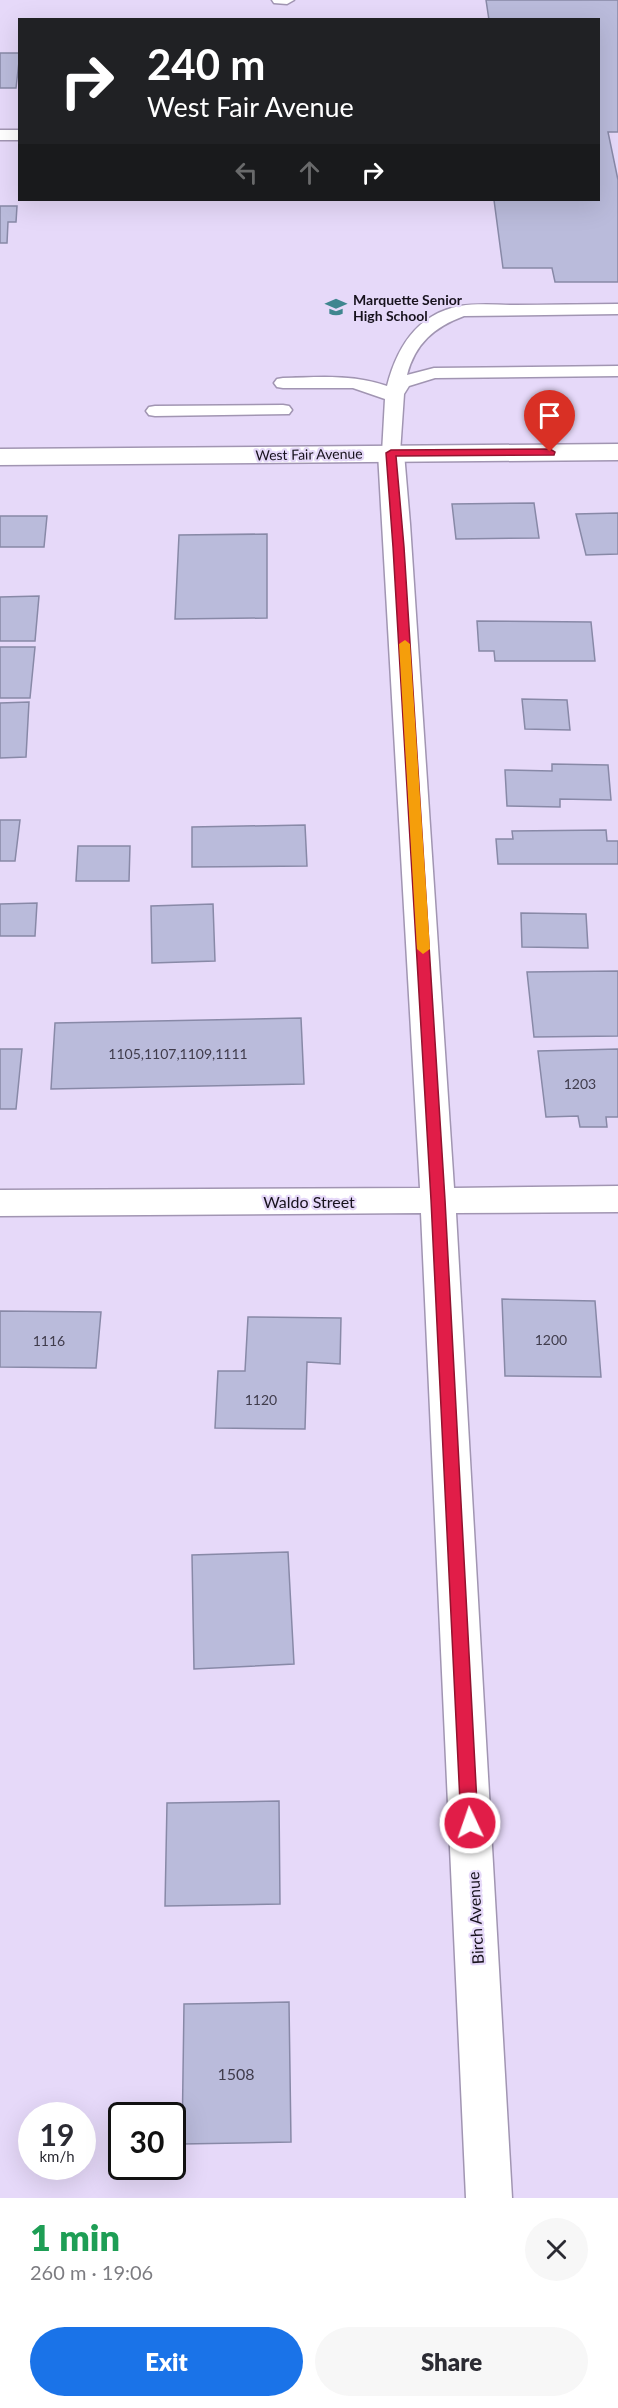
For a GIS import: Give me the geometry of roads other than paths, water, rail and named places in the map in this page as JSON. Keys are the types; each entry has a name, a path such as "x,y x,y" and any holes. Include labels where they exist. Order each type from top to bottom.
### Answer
{"street":[{"name":"West Fair Avenue","path":"0,457 618,452"},
{"name":"Birch Avenue","path":"391,453 399,547 438,1200 489,2198"},
{"name":"Waldo Street","path":"0,1203 618,1199"}],"lane":[{"path":"279,0 287,0"},
{"path":"0,135 18,135"},
{"path":"391,453 393,396 408,345 443,315 462,311 618,309"},
{"path":"393,396 403,382 434,373 618,371"},
{"path":"283,383 368,384 393,396"},
{"path":"155,411 283,410"}],"place":[{"name":"Marquette Senior High School","path":"336,307"}]}
